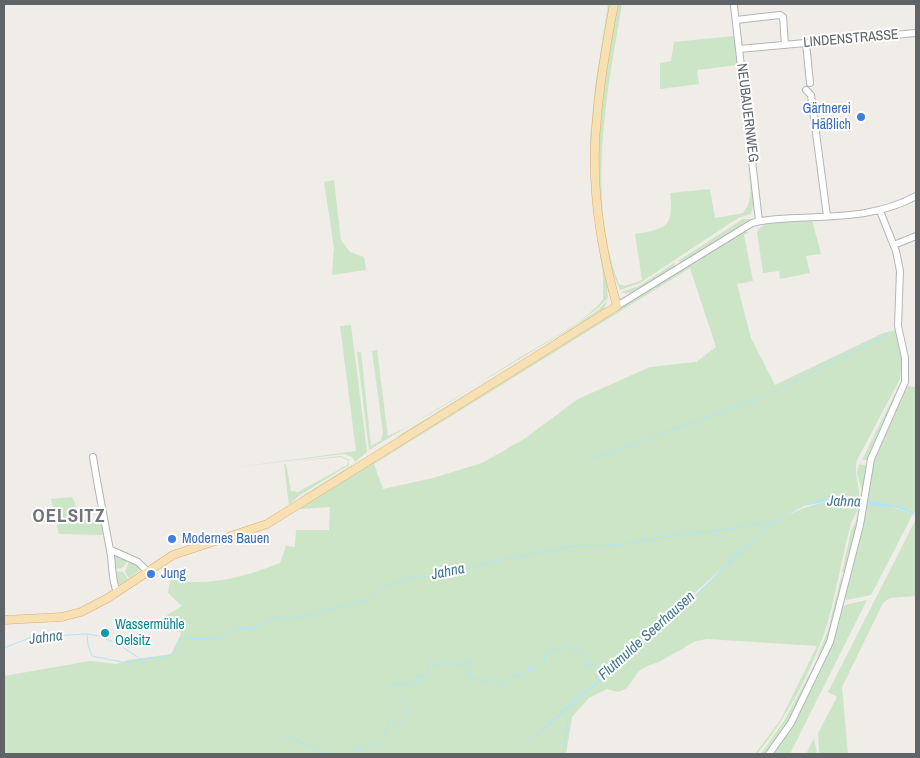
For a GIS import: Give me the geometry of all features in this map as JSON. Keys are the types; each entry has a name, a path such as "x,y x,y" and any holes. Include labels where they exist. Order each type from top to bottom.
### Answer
{"main road":[{"path":"4,620 75,614 117,592 173,555 260,527 617,306 602,236 596,173 596,118 614,4"}],"street":[{"name":"NEUBAUERNWEG","path":"734,6 759,221"},
{"name":"LINDENSTRASSE","path":"736,20 780,15 783,17 786,45"},
{"name":"LINDENSTRASSE","path":"739,49 916,33"},
{"path":"806,43 810,84"},
{"path":"806,90 811,95 827,216"},
{"path":"617,306 744,227 759,221 880,211 916,196"},
{"path":"769,754 791,723 830,642 865,496 873,454 905,382 905,358 898,326 900,271 894,245 880,211"},
{"path":"894,245 916,236"},
{"path":"93,457 110,550 113,579 117,592"},
{"path":"110,550 138,562 147,571"}],"green space":[{"path":"608,4 611,4 594,119 608,298 597,309 566,331 472,388 576,323 603,299 603,275 592,203 590,139 595,86"},
{"path":"617,4 622,4 606,108 601,180 603,216 609,251 619,284 625,286 642,280 635,234 661,228 666,224 671,213 670,193 710,189 715,218 743,213 748,205 750,191 749,176 752,176 755,199 751,214 738,218 640,283 620,290 608,254 604,231 599,174 601,117"},
{"path":"734,36 738,65 697,70 699,84 660,89 660,63 671,61 674,42"},
{"path":"334,180 341,240 350,252 364,257 366,270 332,275 334,248 324,182"},
{"path":"743,219 750,219 683,263 678,261"},
{"path":"812,220 821,254 806,256 810,273 780,279 779,271 763,273 757,232 761,227 774,222"},
{"path":"744,232 749,232 744,235 753,281 737,284 751,338 775,385 883,333 896,330 902,359 900,379 857,460 856,471 859,501 879,504 913,514 871,595 846,600 867,507 859,506 850,527 832,605 819,647 796,696 778,726 757,754 755,754 781,719 817,646 707,639 696,641 639,671 626,689 618,692 607,689 589,698 572,717 566,754 4,754 4,676 90,661 116,664 129,660 171,654 181,634 167,615 182,606 168,593 170,579 190,582 215,581 248,574 280,563 286,546 295,547 296,530 329,530 330,507 301,509 300,507 355,472 373,463","holes":["690,268 716,347 696,362 650,367 578,399 524,439 482,463 433,478 383,489 374,464","828,500 843,500 815,504 782,518 810,504","726,565 688,603 568,706"]},
{"path":"674,263 675,267 641,289 627,293 621,292 639,286"},
{"path":"608,300 603,310 549,346 548,344 598,310"},
{"path":"351,325 367,452 355,462 352,457 344,454 231,468 356,451 340,326"},
{"path":"545,346 546,348 399,439 398,436"},
{"path":"377,350 388,436 413,423 369,450 357,352 361,352 371,446 381,440 383,433 372,351"},
{"path":"899,385 902,385 869,460 862,460"},
{"path":"906,386 916,387 916,510 914,513 896,507 868,502 872,465"},
{"path":"472,388 438,409 413,423"},
{"path":"341,456 349,461 341,457 287,462"},
{"path":"349,461 349,465 300,495 289,505 284,464 286,464 291,491 298,492 347,465"},
{"path":"859,464 868,466 863,495 857,473"},
{"path":"352,465 353,468 296,500 302,496"},
{"path":"72,497 75,503 77,520 100,520 104,535 59,534 51,499"},
{"path":"859,514 846,573 842,572 851,531"},
{"path":"916,519 916,596 890,598 883,603 842,687 848,754 819,754 818,733 837,697 828,692"},
{"path":"117,555 128,559 123,567 115,569 115,557"},
{"path":"130,560 136,563 140,570 129,578 125,572"},
{"path":"115,571 123,572 128,579 119,585 116,583"},
{"path":"841,577 845,578 832,632 821,655 817,657 828,630"},
{"path":"867,600 790,754 771,754 794,720 823,666 838,627 843,607"},
{"path":"816,662 818,662 789,722 767,754 761,754 784,721"},
{"path":"814,738 817,754 806,754"}],"water":[{"path":"825,499 859,500 899,507 916,515 896,508 835,500 804,506"},
{"path":"782,518 759,535 688,603 516,754 579,696 703,588 750,542 767,528"}],"waterway":[{"path":"783,387 888,334"},
{"path":"772,393 780,389"},
{"path":"591,459 766,396"},
{"name":"Jahna","path":"4,648 32,637 87,634 99,636 118,644 142,660 173,655 181,639 221,638 236,628 253,629 276,617 287,620 368,600 385,586 418,576 437,576 505,559 577,546 619,545 778,521"},
{"path":"87,634 92,656 127,663 142,660"},
{"name":"Flutmulde Seerhausen","path":"409,717 406,711 410,704 389,689 389,684 409,683 415,687 419,681 416,678 417,675 427,677 428,667 431,664 438,666 442,660 448,666 453,662 461,667 469,661 471,664 468,673 469,677 486,682 492,679 503,686 513,675 518,676 528,668 538,670 543,665 545,656 549,655 551,649 560,651 565,644 569,647 569,650 574,651 580,648 587,659 586,666 601,667"},
{"path":"355,754 357,747 365,751 375,741 377,747 379,746 386,733 390,719 400,726 406,722"},
{"path":"563,754 568,720"},
{"path":"281,734 328,754"}],"place":[{"name":"Gärtnerei Häßlich","path":"861,117"},
{"name":"Modernes Bauen","path":"172,539"},
{"name":"Jung","path":"151,574"},
{"name":"Wassermühle Oelsitz","path":"105,633"}],"district":[{"name":"OELSITZ","path":"69,517"}]}
